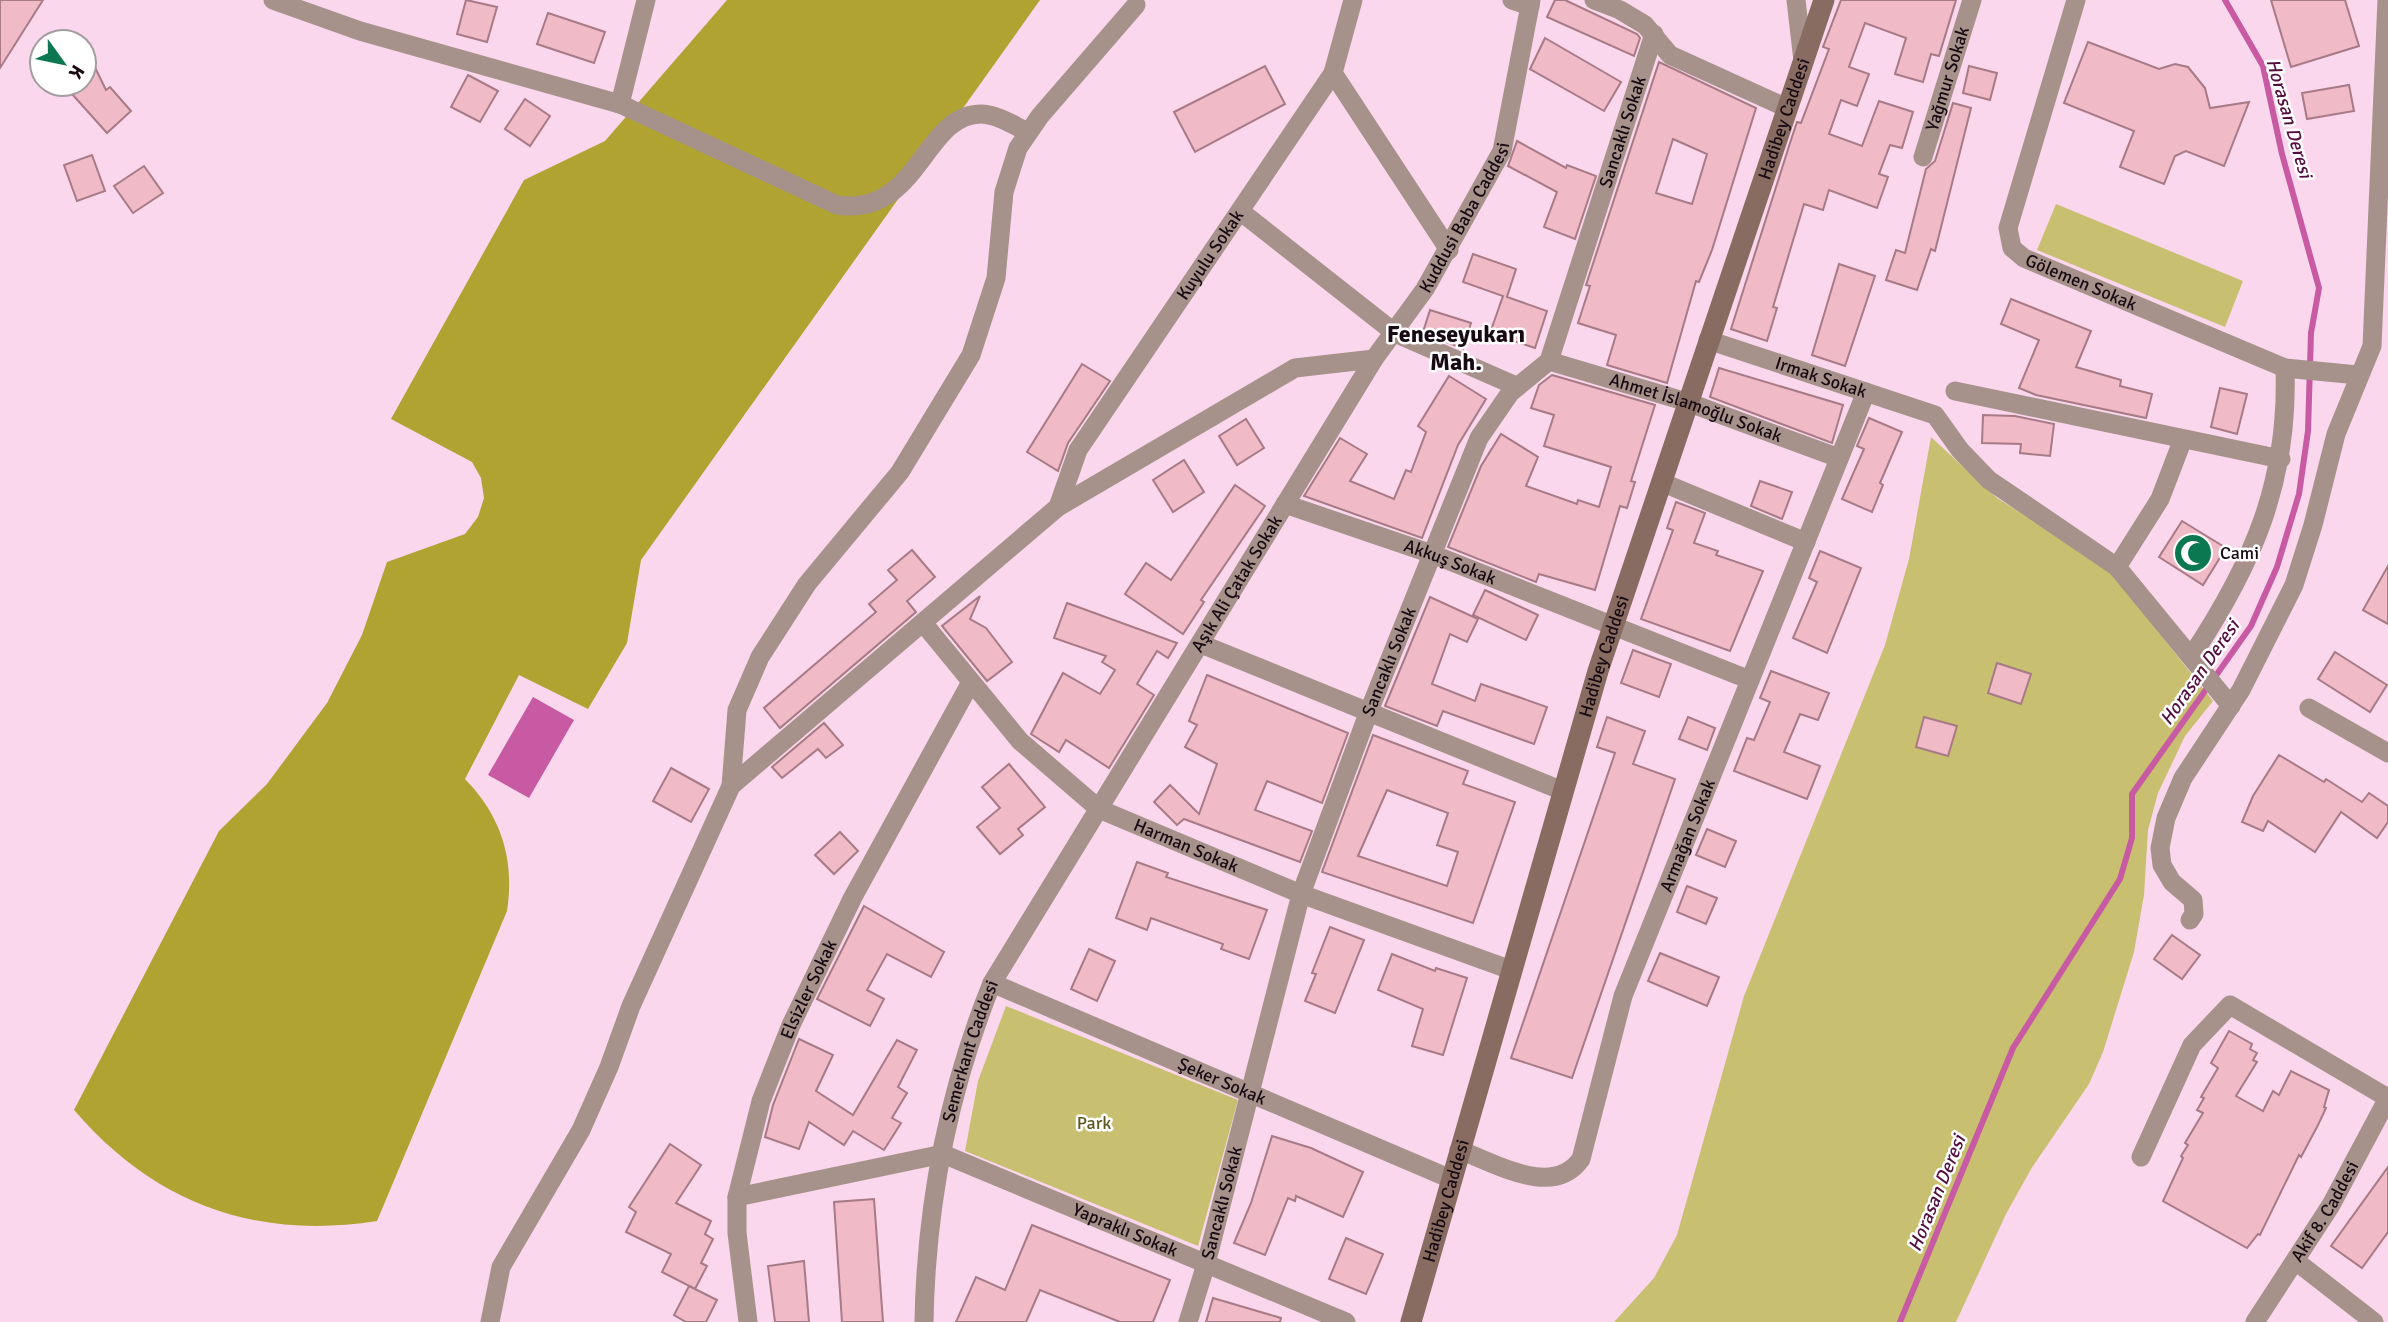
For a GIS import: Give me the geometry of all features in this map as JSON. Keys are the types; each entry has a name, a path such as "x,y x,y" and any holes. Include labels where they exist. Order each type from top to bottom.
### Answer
{"main road":[{"name":"Hadibey Caddesi","path":"1411,1322 1563,791 1614,625 1707,340 1824,0"}],"street":[{"path":"273,0 360,32 620,104 837,205 848,207 870,204 890,195 947,130 962,118 989,115 1028,132"},
{"path":"620,104 646,0"},
{"name":"Kuyulu Sokak","path":"1058,507 1078,450 1333,73 1353,0"},
{"path":"1594,0 1633,17 1654,34 1670,55 1787,108"},
{"path":"1796,0 1803,61"},
{"name":"Yağmur Sokak","path":"1923,157 1972,0"},
{"name":"Gölemen Sokak","path":"2076,0 2008,228 2012,247 2024,258 2285,368 2358,375"},
{"path":"2190,920 2195,907 2193,900 2166,873 2160,857 2161,839 2183,778 2231,706 2294,585 2313,525 2336,434 2372,346 2387,0"},
{"name":"Kuddusi Baba Caddesi","path":"1374,359 1395,333 1449,250 1502,151 1524,2"},
{"path":"490,1322 501,1267 581,1130 610,1067 631,1006 732,786 737,710 760,657 807,584 900,472 971,355 996,278 1007,177 1028,132 1136,5"},
{"name":"Sancaklı Sokak","path":"1188,1322 1206,1264 1301,894 1369,711 1479,438 1498,407 1516,386 1549,361 1654,34"},
{"path":"1333,73 1449,250"},
{"path":"1240,211 1395,333 1516,386"},
{"name":"Irmak Sokak","path":"1707,340 1935,415 1960,450 1989,480 2117,567"},
{"path":"732,786 1058,507 1295,368 1374,359"},
{"name":"Aşık Ali Çatak Sokak","path":"1099,809 1374,359"},
{"name":"Ahmet İslamoğlu Sokak","path":"1549,361 1687,402 1839,458"},
{"path":"2191,657 2229,597 2267,514 2281,459 2285,418 2285,368"},
{"path":"1955,391 2281,459"},
{"name":"Armağan Sokak","path":"1459,1150 1541,1179 1567,1174 1581,1159 1623,996 1866,392"},
{"path":"2183,439 2160,499 2117,567 2231,706"},
{"path":"1661,482 1806,542"},
{"name":"Akkuş Sokak","path":"1285,504 1432,554 1750,680"},
{"name":"Harman Sokak","path":"924,624 1020,741 1099,809 1301,894 1511,970"},
{"path":"1201,644 1563,791"},
{"name":"Elsizler Sokak","path":"748,1322 737,1234 737,1197 761,1101 806,993 886,833 971,682"},
{"path":"2309,708 2388,753"},
{"name":"Semerkant Caddesi","path":"924,1322 929,1223 934,1186 943,1154 949,1111 962,1065 992,984 1099,809"},
{"name":"Şeker Sokak","path":"992,984 1451,1179"},
{"path":"2141,1157 2192,1045 2230,1005 2388,1098"},
{"name":"Akif 8. Caddesi","path":"2255,1322 2297,1262 2351,1170 2388,1098"},
{"path":"737,1197 943,1154"},
{"name":"Yapraklı Sokak","path":"943,1154 1346,1322"},
{"path":"2297,1262 2374,1322"}],"green space":[{"path":"2056,204 2243,281 2225,327 2037,250"},
{"path":"1931,437 1997,498 2078,549 2114,576 2213,701 2185,736 2158,793 2148,830 2144,895 2134,952 2103,1052 2089,1084 2031,1169 2006,1214 1956,1322 1614,1322 1654,1278 1677,1235 1744,996 1885,645 1909,559"},
{"name":"Park","path":"1006,1006 1238,1100 1198,1246 965,1151 978,1081"}],"shaded area":[{"path":"727,0 1040,0 641,560 627,643 588,709 519,675 465,779 488,808 503,839 509,874 507,911 377,1221 332,1226 290,1225 249,1219 210,1208 173,1191 138,1170 105,1143 74,1110 219,831 267,784 327,703 362,635 387,562 465,534 478,517 484,498 481,478 472,462 391,419 524,180 605,141"},
{"path":"533,697 574,720 529,798 488,775"}],"building":[{"path":"0,0 43,0 0,68"},
{"path":"466,0 497,7 487,42 457,34"},
{"path":"1555,0 1565,0 1637,34 1640,38 1634,56 1547,17"},
{"path":"1841,0 1956,0 1939,56 1931,54 1923,82 1895,74 1906,38 1865,23 1849,67 1869,74 1857,106 1841,100 1829,134 1862,146 1879,101 1913,112 1902,148 1890,145 1879,174 1888,177 1877,208 1829,190 1823,210 1804,204 1773,307 1777,308 1767,341 1731,329 1797,122 1801,123 1829,49 1823,47"},
{"path":"2271,0 2345,0 2359,46 2291,67"},
{"path":"548,13 605,32 594,63 537,44"},
{"path":"1545,38 1621,82 1604,111 1530,69"},
{"path":"2088,42 2159,69 2175,64 2188,67 2205,88 2210,108 2249,102 2224,166 2186,151 2175,156 2164,184 2120,167 2134,131 2064,103"},
{"path":"1659,62 1756,108 1712,250 1699,282 1696,281 1667,383 1607,365 1616,335 1578,323 1590,286 1586,285","holes":["1673,139 1707,154 1692,204 1656,193"]},
{"path":"1265,66 1285,104 1195,152 1174,112"},
{"path":"1969,66 1997,73 1990,100 1963,93"},
{"path":"98,74 106,90 110,87 131,111 107,133 76,98 98,98"},
{"path":"468,75 498,91 480,122 451,107"},
{"path":"2349,85 2354,111 2307,119 2302,93"},
{"path":"525,99 550,116 530,146 505,129"},
{"path":"1953,103 1971,108 1935,251 1931,249 1917,290 1886,280 1896,250 1905,253 1926,169 1935,161"},
{"path":"1517,141 1566,168 1567,165 1596,176 1575,239 1544,227 1557,192 1508,166"},
{"path":"92,155 105,191 77,201 64,165"},
{"path":"144,166 163,193 133,213 114,186"},
{"path":"1473,254 1516,269 1507,297 1547,311 1535,348 1490,333 1503,296 1463,282"},
{"path":"1839,264 1875,276 1845,366 1812,355"},
{"path":"2011,299 2091,331 2076,367 2121,380 2120,386 2152,394 2146,418 2036,395 2019,388 2039,340 2001,324"},
{"path":"1430,310 1471,323 1463,349 1423,332"},
{"path":"1082,364 1110,381 1068,443 1058,471 1027,452"},
{"path":"1719,368 1843,405 1832,443 1710,397"},
{"path":"1552,375 1655,405 1631,481 1635,482 1627,508 1620,506 1595,590 1539,574 1536,582 1448,547 1481,466 1501,434 1538,457 1526,486 1577,504 1578,500 1599,507 1611,467 1544,446 1554,415 1531,408 1539,385"},
{"path":"1449,376 1486,399 1458,445 1422,538 1304,496 1340,438 1367,454 1350,481 1394,499 1406,470 1411,472 1426,432 1418,426"},
{"path":"2220,388 2247,394 2237,434 2211,427"},
{"path":"1983,415 2015,416 2054,424 2050,456 2020,453 2021,444 1982,443"},
{"path":"1869,418 1902,432 1880,483 1883,485 1872,512 1842,499 1864,449 1857,446"},
{"path":"1246,419 1264,448 1237,465 1219,436"},
{"path":"1184,460 1204,492 1173,512 1153,480"},
{"path":"1760,481 1792,492 1782,519 1751,506"},
{"path":"1235,485 1265,506 1201,600 1204,602 1183,634 1125,594 1146,563 1171,580"},
{"path":"1676,502 1705,513 1694,543 1718,551 1716,555 1763,571 1730,651 1641,619 1673,530 1667,528"},
{"name":"Cami","path":"2182,521 2226,548 2203,585 2159,557"},
{"path":"912,550 935,577 907,601 916,612 780,728 764,708 876,612 869,604 897,580 888,570"},
{"path":"1820,551 1861,568 1827,653 1793,638 1817,582 1809,578"},
{"path":"2388,566 2388,624 2363,610"},
{"path":"1485,590 1538,615 1526,640 1473,615"},
{"path":"980,596 970,619 986,628 1012,662 987,681 942,626"},
{"path":"1430,597 1478,619 1467,642 1450,634 1432,684 1475,701 1481,684 1547,707 1534,744 1443,711 1437,726 1385,706"},
{"path":"1067,603 1177,643 1168,658 1157,651 1137,684 1154,695 1109,768 1066,740 1059,752 1031,734 1063,673 1100,694 1115,670 1102,662 1106,656 1054,638"},
{"path":"1633,650 1671,664 1659,697 1621,683"},
{"path":"2335,652 2387,685 2370,712 2318,679"},
{"path":"1997,663 2031,674 2021,704 1988,693"},
{"path":"1771,671 1829,693 1818,720 1800,714 1784,752 1820,766 1807,799 1734,771 1747,738 1754,740 1770,702 1760,698"},
{"path":"1207,675 1348,733 1322,803 1267,781 1255,810 1312,831 1300,862 1184,819 1177,825 1154,802 1170,785 1199,814 1217,764 1185,747 1197,725 1189,721"},
{"path":"1607,717 1645,731 1633,764 1675,779 1572,1078 1511,1058 1615,753 1597,747"},
{"path":"1688,717 1715,728 1707,750 1679,739"},
{"path":"1924,717 1957,726 1948,756 1916,747"},
{"path":"824,723 843,745 826,758 818,749 782,778 772,767"},
{"path":"1373,735 1468,771 1463,784 1515,802 1473,923 1322,872","holes":["1387,790 1448,813 1437,845 1458,852 1447,886 1358,856"]},
{"path":"2279,755 2324,782 2326,779 2362,802 2369,793 2388,806 2388,822 2377,838 2341,812 2315,852 2268,821 2263,831 2242,822 2253,796"},
{"path":"1009,764 1045,807 1018,829 1023,835 1000,854 977,827 1000,808 982,787"},
{"path":"671,768 709,789 691,822 653,801"},
{"path":"1707,829 1736,841 1725,867 1696,855"},
{"path":"840,832 858,851 834,874 815,855"},
{"path":"1137,862 1168,873 1166,877 1267,910 1249,959 1221,949 1223,944 1151,918 1147,930 1116,918"},
{"path":"1687,886 1717,898 1706,924 1677,912"},
{"path":"864,906 944,952 931,977 887,954 867,990 884,999 870,1026 817,999"},
{"path":"1330,927 1364,940 1335,1013 1305,1001 1316,974 1312,973"},
{"path":"2172,935 2200,955 2182,979 2154,959"},
{"path":"1089,949 1115,961 1097,1001 1071,989"},
{"path":"1660,953 1719,977 1707,1006 1648,981"},
{"path":"1392,954 1435,971 1436,968 1467,978 1443,1055 1412,1046 1423,1009 1378,990"},
{"path":"2229,1031 2252,1044 2250,1049 2257,1053 2253,1060 2257,1062 2236,1096 2263,1111 2273,1091 2279,1095 2291,1071 2329,1090 2324,1107 2326,1108 2318,1125 2301,1157 2299,1155 2260,1235 2258,1234 2247,1248 2163,1201 2188,1145 2185,1143 2203,1113 2197,1110 2204,1098 2201,1097 2218,1068 2211,1063"},
{"path":"799,1039 833,1055 816,1091 853,1115 897,1040 917,1050 898,1087 907,1093 892,1118 901,1123 884,1150 853,1131 844,1145 809,1122 799,1149 765,1137 773,1105"},
{"path":"1272,1136 1311,1148 1363,1172 1343,1217 1296,1196 1295,1201 1288,1198 1265,1255 1234,1243 1251,1203"},
{"path":"670,1144 701,1165 676,1203 711,1221 705,1234 713,1239 701,1263 707,1266 695,1289 662,1272 671,1254 626,1232 636,1212 629,1207"},
{"path":"2388,1167 2388,1232 2362,1268 2331,1246"},
{"path":"874,1199 883,1322 842,1322 834,1202"},
{"path":"1032,1225 1170,1280 1153,1322 1120,1322 1040,1290 1026,1322 956,1322 976,1277 1005,1290"},
{"path":"1346,1238 1383,1254 1366,1294 1329,1279"},
{"path":"804,1261 809,1322 775,1322 768,1266"},
{"path":"689,1286 717,1300 706,1322 686,1322 674,1315"},
{"path":"1213,1298 1281,1318 1280,1322 1206,1322"}],"waterway":[{"name":"Horasan Deresi","path":"1900,1322 2013,1048 2120,879 2132,838 2132,794 2251,626 2277,567 2299,494 2308,431 2311,333 2319,288 2282,154 2263,66 2225,0"}],"place":[{"name":"Cami","path":"2193,553"}],"district":[{"name":"Feneseyukarı Mah.","path":"1456,348"}]}
